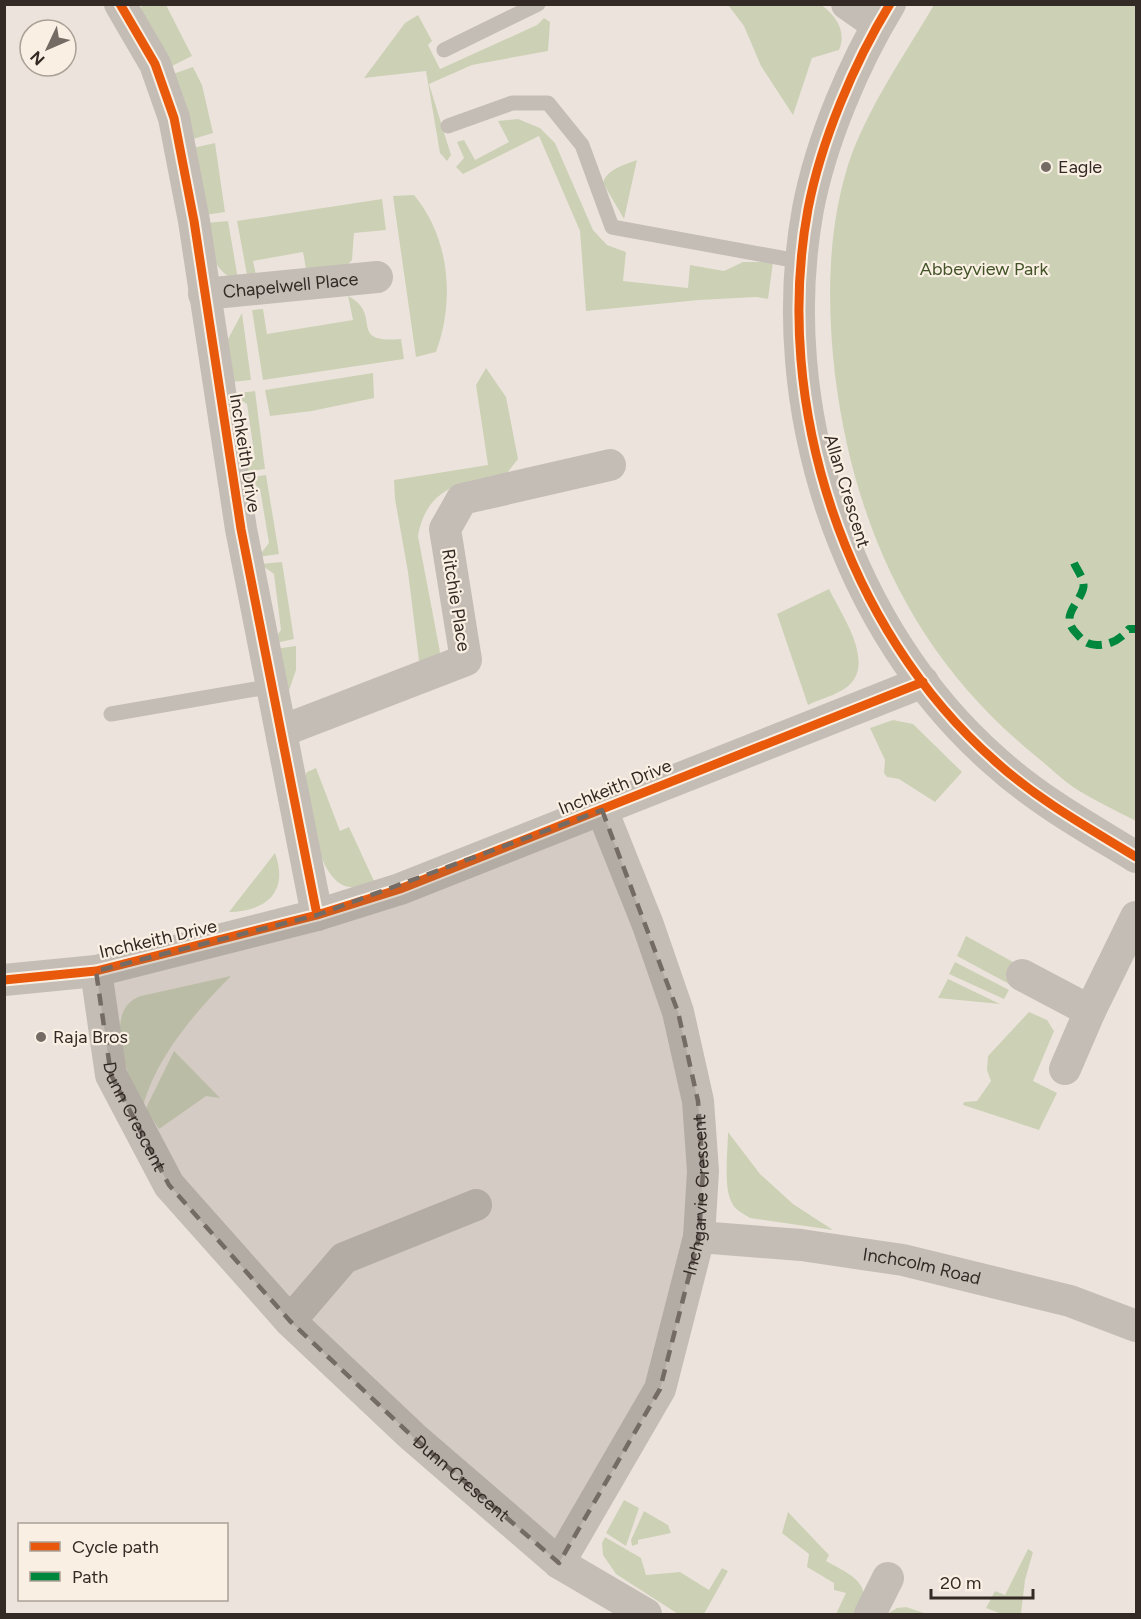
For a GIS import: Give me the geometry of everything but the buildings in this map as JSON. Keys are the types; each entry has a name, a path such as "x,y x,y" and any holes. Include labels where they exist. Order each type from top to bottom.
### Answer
{"street":[{"name":"Inchkeith Drive","path":"120,4 155,64 174,118 241,529 317,915"},
{"path":"847,4 884,15"},
{"name":"Allan Crescent","path":"884,15 834,121 808,208 802,262 799,337 814,451 842,542 875,610 897,648 923,682 994,760 1045,802 1137,857"},
{"name":"Chapelwell Place","path":"204,294 378,280"},
{"name":"Ritchie Place","path":"282,731 466,660 445,529 462,498 610,465"},
{"name":"Inchkeith Drive","path":"4,980 96,971 317,915 400,889 923,682"},
{"name":"Inchgarvie Crescent","path":"559,1563 660,1389 699,1237 703,1171 698,1101 678,1012 648,925 602,810"},
{"path":"1065,1069 1090,1011 1137,917"},
{"name":"Dunn Crescent","path":"96,971 111,1076 169,1185 290,1321 413,1437 559,1563 646,1614"},
{"path":"1022,975 1090,1011"},
{"path":"290,1321 344,1258 476,1205"},
{"name":"Inchcolm Road","path":"699,1237 801,1245 903,1260 1070,1301 1137,1326"},
{"path":"870,1614 888,1578"}],"lane":[{"path":"444,50 538,4"},
{"path":"448,126 512,103 548,103 582,145 612,227 802,262"},
{"path":"111,714 273,686"}],"highlighted area":[{"path":"602,810 678,1012 698,1101 703,1171 699,1237 660,1389 559,1563 413,1437 290,1321 169,1185 111,1075 96,971 317,915"}],"green space":[{"path":"144,5 166,5 192,56 168,68 137,10"},
{"path":"728,5 821,5 839,25 842,37 839,50 812,58 793,115 761,66 744,26"},
{"name":"Abbeyview Park","path":"934,5 1136,5 1136,821 1088,796 1063,779 990,715 954,674 923,631 896,584 857,484 844,431 832,349 830,296 836,217 848,165 865,123"},
{"path":"418,15 432,41 428,45 440,69 537,25 544,18 550,22 548,51 472,65 429,84 451,155 447,161 440,153 426,71 364,78 405,23"},
{"path":"193,67 202,85 213,133 190,140 170,75"},
{"path":"518,119 540,128 555,143 593,230 607,245 626,252 623,281 688,288 690,265 724,271 743,262 773,262 768,299 756,297 699,300 586,311 580,231 539,136 463,174 456,167 464,158 457,142 464,140 475,160 509,142 498,121"},
{"path":"215,143 225,212 205,215 193,148"},
{"path":"637,160 624,219 603,183 612,171"},
{"path":"414,195 426,212 442,250 447,291 446,312 436,352 416,357 393,196"},
{"path":"382,199 386,230 354,233 352,260 344,269 307,275 303,252 253,261 258,284 248,280 237,221"},
{"path":"228,221 238,279 222,272 217,265 210,249 205,223"},
{"path":"348,296 364,311 367,326 375,337 401,339 404,359 263,380 252,310 263,309 267,334 353,320"},
{"path":"242,313 251,380 231,382 228,339"},
{"path":"486,368 506,397 518,459 507,473 477,479 450,489 430,506 423,519 418,536 440,652 434,662 420,669 394,480 488,465 476,385"},
{"path":"373,373 374,398 312,411 270,416 265,390"},
{"path":"255,391 265,469 242,472 255,459 247,404 232,394"},
{"path":"266,475 279,554 258,557 269,543 260,489 246,478"},
{"path":"282,562 294,639 271,644 281,630 274,574 260,564"},
{"path":"829,589 854,639 859,666 855,677 847,687 808,705 777,614"},
{"path":"296,646 296,670 283,708 274,649"},
{"path":"893,720 913,724 962,772 935,802 899,779 887,777 884,773 885,760 870,728"},
{"path":"316,768 340,831 349,827 374,881 356,887 343,885 332,876 324,862 317,844 304,778 307,772"},
{"path":"275,853 279,867 279,879 272,897 254,908 229,912"},
{"path":"966,936 1022,967 1011,985 957,956"},
{"path":"955,962 1009,990 1004,999 949,974"},
{"path":"231,976 203,1005 177,1038 155,1074 142,1111 131,1083 122,1048 120,1031 122,1016 129,1004 141,996"},
{"path":"948,979 1000,1004 938,998"},
{"path":"1029,1012 1047,1020 1054,1031 1033,1081 1057,1093 1039,1130 963,1105 964,1102 977,1101 991,1081 987,1070 988,1056"},
{"path":"174,1051 220,1098 206,1096 159,1129 146,1110"},
{"path":"728,1132 760,1174 793,1204 833,1230 750,1218 735,1208 728,1188"},
{"path":"624,1500 639,1508 626,1546 606,1533"},
{"path":"644,1511 668,1525 671,1533 638,1540 638,1544 632,1546 631,1540"},
{"path":"788,1512 829,1555 826,1561 858,1581 864,1595 859,1614 836,1614 846,1593 834,1590 834,1583 807,1567 809,1554 782,1533"},
{"path":"605,1537 641,1558 646,1575 680,1572 709,1590 722,1568 728,1571 704,1614 678,1614 616,1574 603,1555 602,1543"},
{"path":"1028,1549 1033,1552 1025,1580 1021,1614 1002,1614 986,1608 995,1591 1005,1595"},
{"path":"906,1607 927,1614 887,1614 897,1608"}],"marked path":[{"path":"1074,563 1084,586 1070,616 1072,628 1079,636 1088,643 1102,645 1115,641 1129,629 1136,629"}],"cycle path":[{"path":"120,4 155,64 174,118 194,221 241,529 317,915"},
{"path":"890,4 864,51 840,103 821,157 808,209 800,284 801,359 812,435 832,509 860,580 897,647 942,707 1011,775 1063,812 1136,857"},
{"path":"4,980 96,971 317,915 400,889 923,682"}],"place":[{"name":"Eagle","path":"1046,167"},
{"name":"Raja Bros","path":"41,1037"}]}
